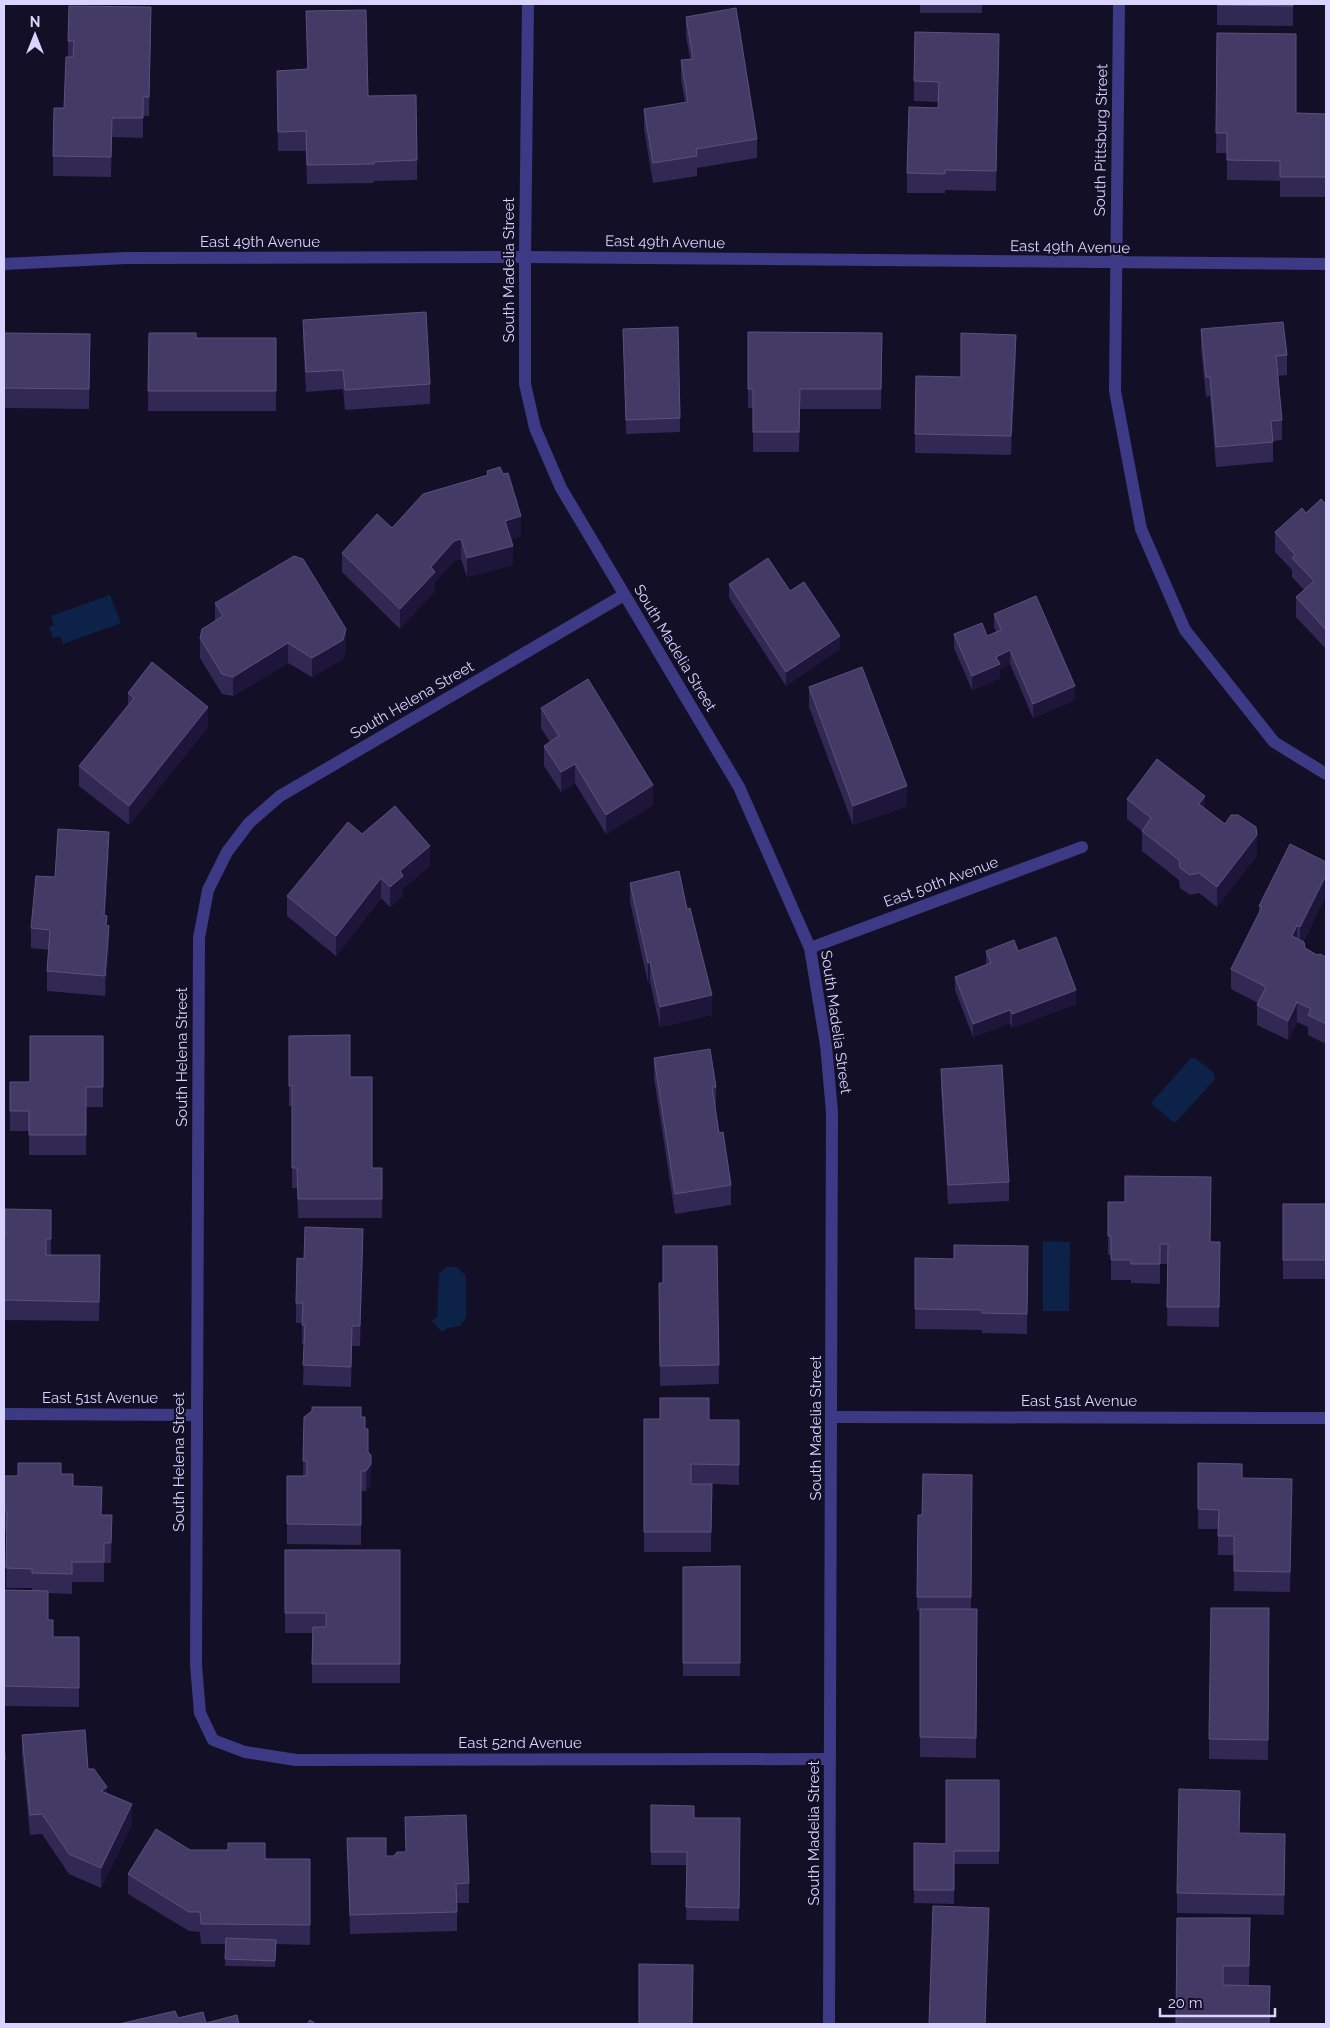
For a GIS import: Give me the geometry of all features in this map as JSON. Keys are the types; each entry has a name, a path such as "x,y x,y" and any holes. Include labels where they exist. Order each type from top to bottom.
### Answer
{"street":[{"name":"South Madelia Street","path":"528,4 524,257 525,384 535,428 561,488 739,787 810,948 826,1046 832,1112 829,2024"},
{"name":"South Pittsburg Street","path":"1119,4 1115,390 1141,529 1186,630 1274,742 1326,774"},
{"name":"East 49th Avenue","path":"4,264 126,258 524,257 1326,264"},
{"name":"South Helena Street","path":"213,1740 200,1713 196,1665 199,938 208,890 226,852 249,823 280,796 624,595"},
{"name":"East 50th Avenue","path":"810,948 1082,847"},
{"name":"East 51st Avenue","path":"4,1414 196,1415"},
{"name":"East 51st Avenue","path":"832,1417 1326,1418"},
{"name":"East 52nd Avenue","path":"213,1740 245,1752 296,1760 830,1759"}],"water":[{"path":"110,595 121,623 63,644 60,636 53,638 49,627 54,625 51,616"},
{"path":"1191,1058 1195,1058 1214,1073 1215,1079 1177,1121 1173,1122 1152,1102"},
{"path":"1043,1241 1070,1242 1069,1311 1043,1311"},
{"path":"446,1267 457,1267 466,1276 466,1318 460,1326 448,1328 442,1332 432,1321 437,1317 439,1274"}],"building":[{"path":"1293,4 1293,6 1217,5"},
{"path":"69,6 151,7 149,97 143,97 143,118 112,118 111,157 53,156 54,108 64,108 66,57 73,57 74,41 68,41"},
{"path":"736,8 757,139 696,149 697,156 653,163 644,109 688,102 681,60 693,59 686,17"},
{"path":"366,10 368,96 416,95 417,160 374,162 374,164 307,165 306,131 278,132 277,71 308,69 306,11"},
{"path":"915,32 999,34 996,171 945,170 945,174 907,173 909,107 938,108 939,82 914,81"},
{"path":"1217,33 1296,34 1296,113 1326,114 1326,177 1280,177 1280,161 1227,160 1227,133 1216,133"},
{"path":"426,312 430,384 345,390 343,370 306,372 303,320"},
{"path":"1283,322 1287,355 1276,356 1282,420 1271,421 1273,442 1216,447 1210,377 1206,377 1201,329"},
{"path":"678,327 680,418 626,420 623,329"},
{"path":"748,332 882,333 881,389 800,389 799,432 753,432 753,389 748,389"},
{"path":"4,333 90,334 89,389 4,388"},
{"path":"149,333 196,333 196,338 276,338 276,391 148,391"},
{"path":"961,333 1016,335 1011,436 915,434 916,376 961,377"},
{"path":"500,467 503,474 508,473 521,516 505,521 513,546 467,558 461,539 454,541 431,567 435,572 400,609 342,553 377,514 392,528 423,494 488,475 487,471"},
{"path":"1321,499 1326,504 1326,630 1296,597 1314,581 1292,558 1295,555 1275,532 1302,508 1306,513"},
{"path":"294,556 303,559 346,629 343,640 312,658 288,643 233,677 222,674 200,638 202,629 223,616 215,603"},
{"path":"768,558 790,591 804,582 840,636 786,672 729,584"},
{"path":"1036,596 1075,686 1033,704 1010,650 996,657 1000,664 972,676 954,634 982,623 987,636 1001,630 994,614"},
{"path":"152,662 208,707 129,806 79,766 134,698 128,693"},
{"path":"862,667 907,786 853,806 809,687"},
{"path":"588,679 653,785 606,815 575,764 561,772 544,746 559,736 541,708"},
{"path":"1157,759 1205,796 1199,804 1225,824 1231,815 1238,815 1256,827 1257,835 1217,887 1199,873 1190,875 1180,868 1179,860 1142,831 1151,818 1127,799"},
{"path":"395,806 430,846 400,871 403,876 390,887 381,878 336,936 287,896 348,822 362,834"},
{"path":"58,829 109,832 104,915 107,916 106,925 109,926 105,976 47,971 50,930 31,928 36,876 55,877"},
{"path":"1290,844 1326,862 1326,875 1300,927 1297,925 1292,936 1304,942 1305,948 1317,955 1320,954 1326,957 1326,1024 1308,1015 1311,1009 1297,1002 1288,1021 1257,1005 1266,987 1231,969 1262,907 1259,906"},
{"path":"679,871 687,909 690,908 712,995 660,1007 630,883"},
{"path":"1056,937 1076,990 1012,1014 1010,1010 973,1024 955,977 991,963 986,951 1014,940 1018,951"},
{"path":"350,1035 350,1077 372,1077 372,1168 382,1168 382,1199 298,1199 297,1168 292,1168 292,1086 289,1086 289,1036"},
{"path":"30,1036 103,1036 103,1087 86,1087 86,1135 29,1135 29,1111 10,1111 10,1082 30,1082"},
{"path":"710,1049 716,1087 712,1087 719,1133 723,1132 731,1185 675,1194 654,1058"},
{"path":"1002,1065 1009,1182 948,1185 941,1069"},
{"path":"1125,1176 1211,1177 1210,1242 1220,1242 1219,1307 1167,1307 1168,1244 1160,1244 1160,1264 1131,1264 1131,1260 1111,1260 1111,1236 1108,1236 1108,1202 1125,1202"},
{"path":"1283,1204 1326,1204 1326,1260 1283,1260"},
{"path":"5,1209 51,1210 51,1239 46,1239 46,1255 100,1255 99,1302 4,1300"},
{"path":"305,1227 363,1229 360,1326 352,1326 351,1367 303,1365 305,1325 302,1325 303,1303 296,1303 297,1258 304,1259"},
{"path":"954,1245 1028,1246 1027,1314 982,1313 982,1310 915,1309 915,1258 954,1259"},
{"path":"663,1246 717,1246 719,1365 660,1366 659,1283 663,1283"},
{"path":"660,1398 709,1398 709,1420 739,1420 739,1465 691,1464 691,1484 712,1484 711,1532 644,1532 644,1419 660,1419"},
{"path":"312,1407 361,1407 361,1417 365,1417 365,1429 368,1429 368,1452 371,1455 371,1464 366,1471 361,1471 361,1525 287,1524 287,1476 307,1476 307,1461 303,1461 304,1417 312,1411"},
{"path":"18,1463 61,1463 61,1474 73,1474 73,1486 102,1487 101,1515 112,1515 111,1543 104,1543 104,1562 72,1562 72,1574 32,1573 32,1569 6,1568 7,1512 4,1512 4,1476 18,1476"},
{"path":"1198,1463 1242,1464 1242,1478 1292,1479 1290,1572 1234,1571 1234,1536 1218,1536 1219,1510 1198,1509"},
{"path":"923,1474 972,1475 971,1597 917,1597 918,1515 922,1515"},
{"path":"285,1550 400,1550 400,1664 312,1664 313,1627 326,1627 326,1613 285,1613"},
{"path":"740,1566 740,1663 683,1663 683,1567"},
{"path":"4,1590 48,1591 48,1620 53,1620 53,1637 79,1637 79,1688 4,1686"},
{"path":"1211,1608 1269,1608 1268,1740 1209,1739"},
{"path":"920,1609 977,1609 976,1738 920,1737"},
{"path":"85,1730 88,1769 94,1769 107,1787 101,1791 132,1804 101,1868 69,1854 42,1814 30,1815 22,1735"},
{"path":"946,1780 999,1780 999,1851 954,1851 954,1890 914,1890 914,1843 946,1844"},
{"path":"1179,1789 1240,1791 1239,1833 1285,1834 1284,1895 1177,1893"},
{"path":"651,1805 694,1806 694,1818 740,1818 739,1908 686,1907 687,1852 651,1852"},
{"path":"466,1815 469,1883 456,1884 457,1912 350,1915 347,1838 386,1838 386,1856 394,1856 397,1852 406,1852 405,1817"},
{"path":"156,1829 190,1850 228,1850 228,1843 265,1843 265,1859 310,1859 310,1925 201,1924 200,1912 189,1912 128,1874"},
{"path":"933,1906 989,1908 985,2024 929,2024"},
{"path":"1177,1918 1250,1918 1249,1966 1223,1966 1223,1985 1270,1986 1269,2024 1176,2024"},
{"path":"226,1938 276,1940 275,1961 225,1959"},
{"path":"639,1964 693,1965 692,2024 639,2024"},
{"path":"175,2011 178,2018 203,2012 206,2023 237,2015 239,2024 119,2024"},
{"path":"310,2020 316,2024 307,2024"}]}
